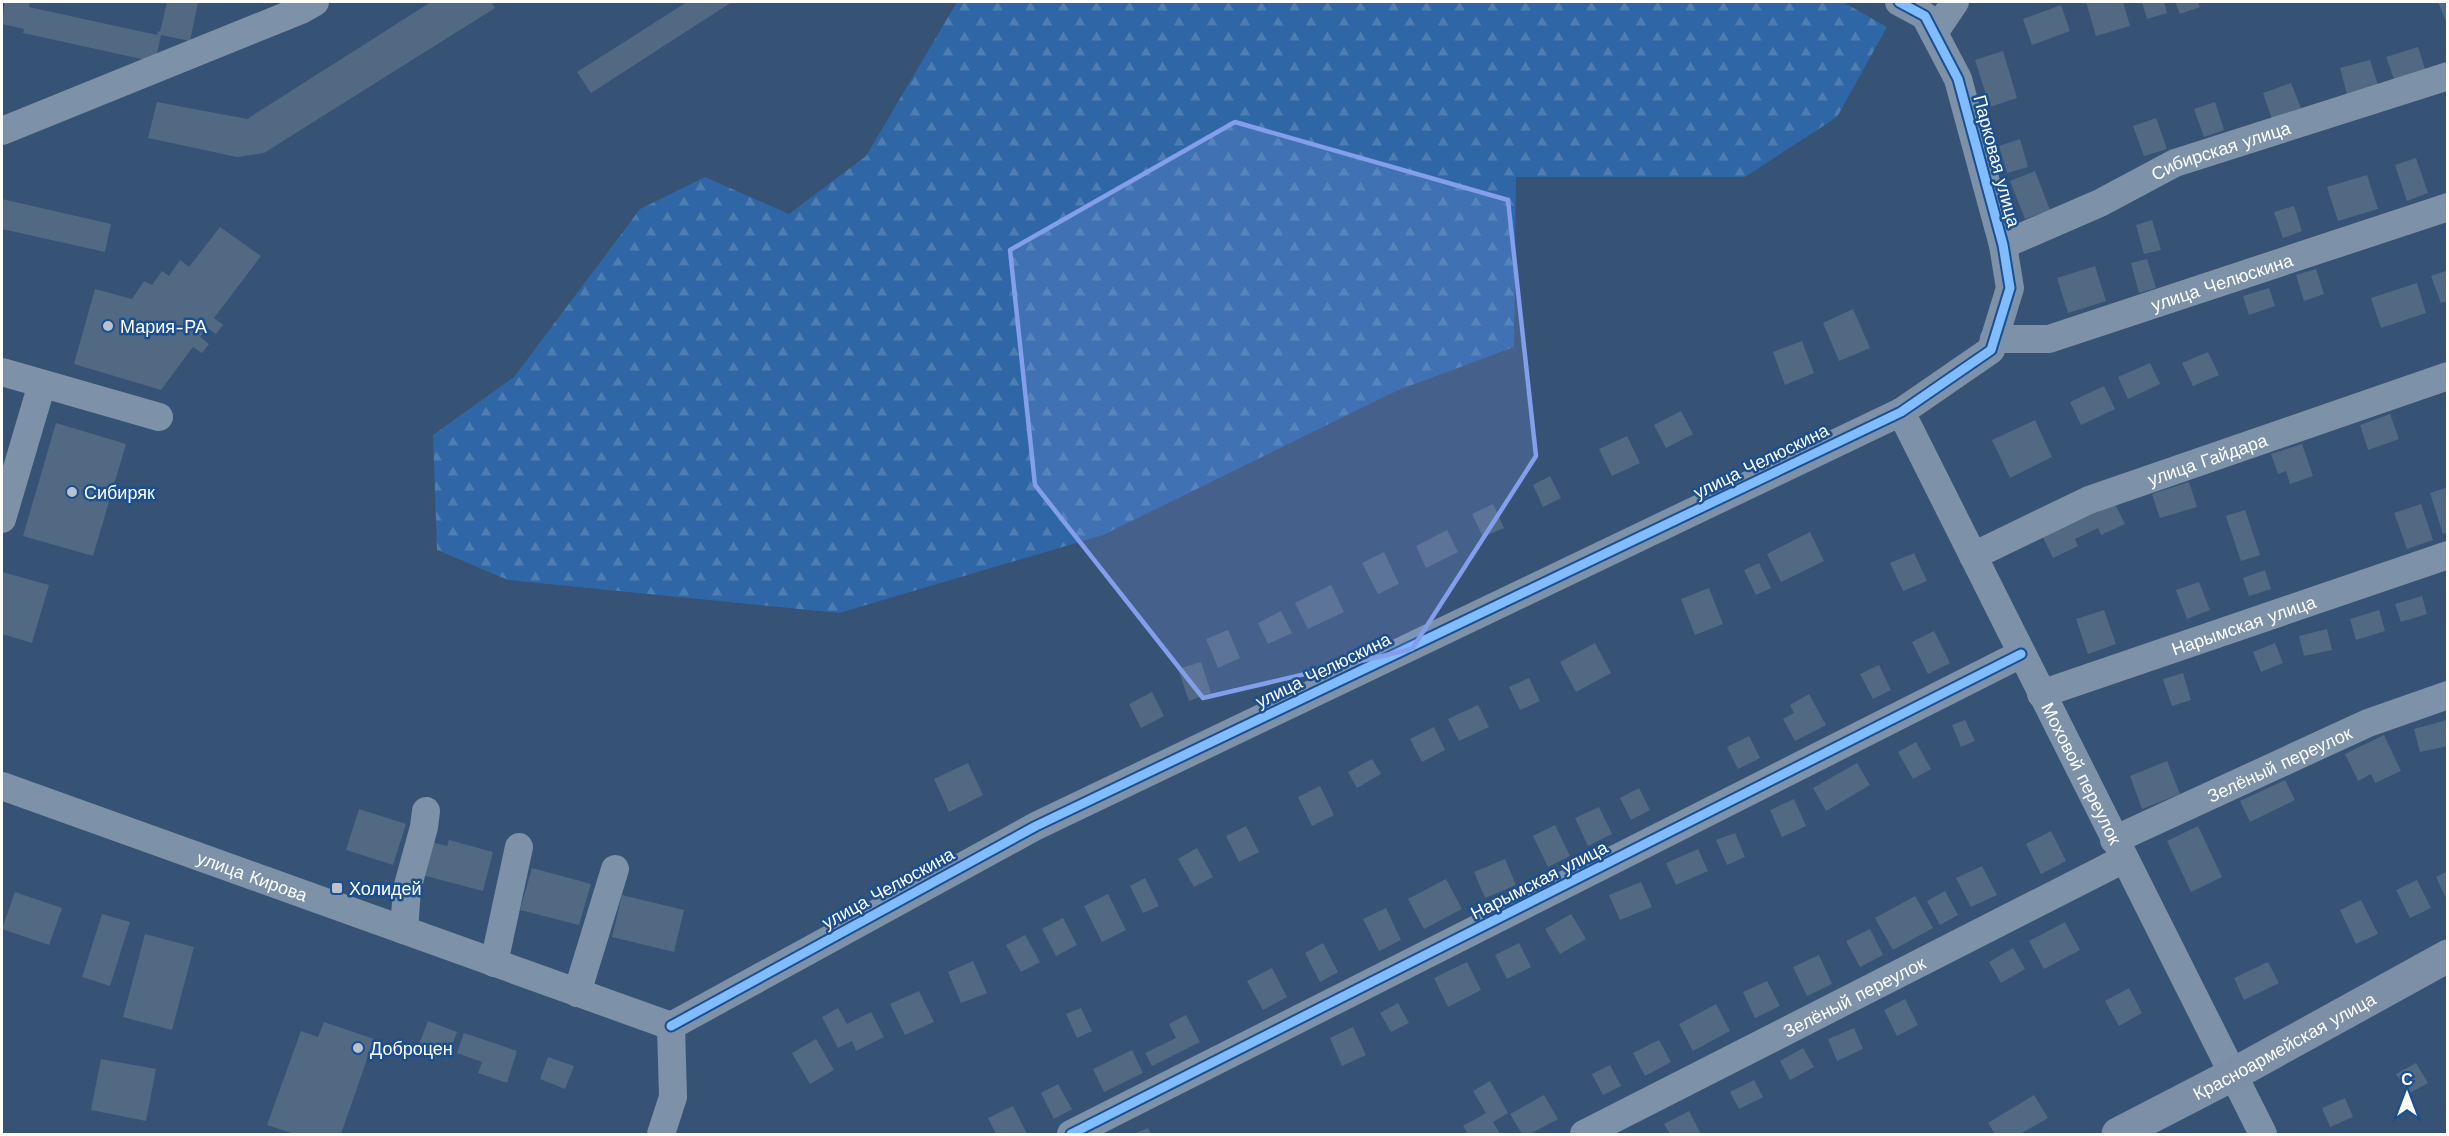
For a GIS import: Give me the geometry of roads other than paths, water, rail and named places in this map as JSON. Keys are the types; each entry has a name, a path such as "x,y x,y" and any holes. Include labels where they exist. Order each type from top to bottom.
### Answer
{"main road":[{"name":"Красноармейская улица","path":"2118,1134 2232,1075 2448,956"}],"street":[{"path":"2,131 301,10 315,2"},
{"name":"Парковая улица","path":"1899,2 1924,16 1958,79 2003,245 2010,288 1993,344"},
{"path":"1934,33 1954,2"},
{"name":"Сибирская улица","path":"2003,245 2100,203 2175,163 2448,76"},
{"name":"улица Челюскина","path":"670,1026 1036,826 1901,412 1993,344 2049,339 2448,207"},
{"path":"2,372 159,417"},
{"name":"улица Гайдара","path":"1973,556 2089,500 2448,376"},
{"path":"2,519 42,384"},
{"name":"Моховой переулок","path":"1901,412 2263,1134"},
{"name":"Нарымская улица","path":"2041,694 2448,555"},
{"name":"Нарымская улица","path":"1071,1134 2021,654"},
{"name":"Зелёный переулок","path":"1584,1134 2119,849 2368,723 2448,695"},
{"name":"улица Кирова","path":"2,786 670,1026"},
{"path":"404,930 407,889 424,827 426,811"},
{"path":"494,963 519,847"},
{"path":"577,993 615,869"},
{"path":"662,1134 672,1097 670,1026"}],"place":[{"name":"Мария-РА","path":"108,326"},
{"name":"Сибиряк","path":"72,492"},
{"name":"Холидей","path":"337,888"},
{"name":"Доброцен","path":"358,1048"}]}
